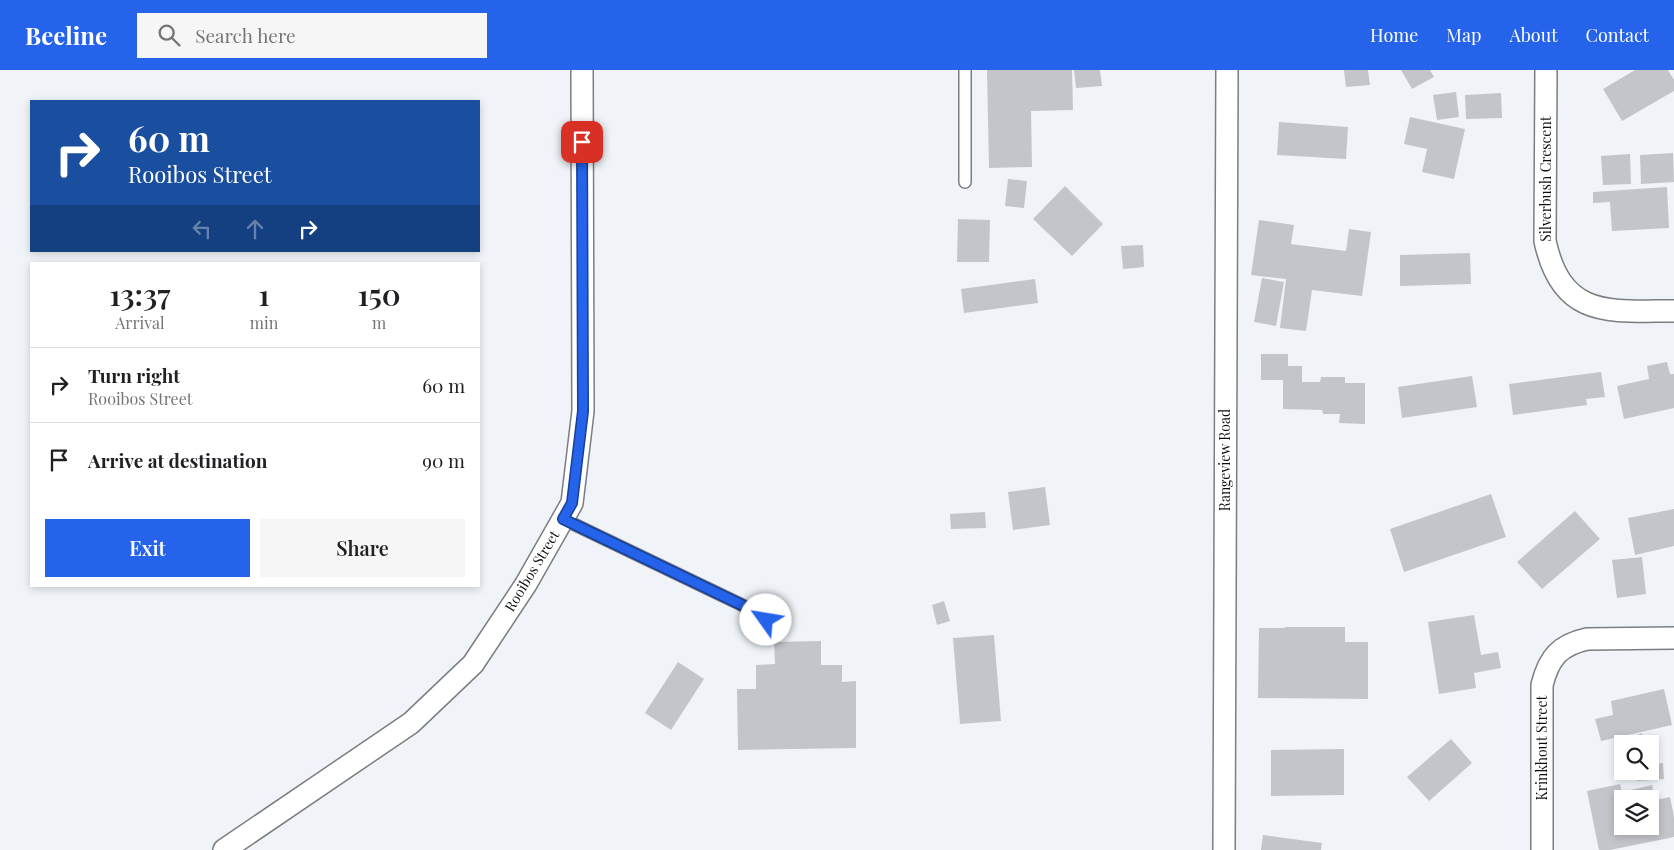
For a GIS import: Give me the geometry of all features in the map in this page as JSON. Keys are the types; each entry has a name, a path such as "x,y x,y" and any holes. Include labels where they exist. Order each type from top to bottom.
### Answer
{"street":[{"name":"Rooibos Street","path":"224,850 412,723 473,664 526,584 572,503 583,411 582,70"},
{"name":"Rangeview Road","path":"1224,850 1227,70"},
{"name":"Silverbush Crescent","path":"1546,70 1545,241 1549,261 1558,279 1570,293 1585,303 1600,309 1674,311"},
{"name":"Krinkhout Street","path":"1542,850 1542,685 1548,665 1560,650 1575,642 1587,639 1674,638"}],"lane":[{"path":"964,182 965,70"},
{"path":"563,519 742,605 766,620"}],"building":[{"path":"987,70 1072,70 1073,110 1031,111 1032,167 989,168"},
{"path":"1074,70 1100,70 1102,86 1076,88"},
{"path":"1344,70 1368,70 1370,85 1346,87"},
{"path":"1401,70 1430,70 1434,77 1412,89"},
{"path":"1635,70 1668,70 1674,80 1674,91 1622,121 1603,89"},
{"path":"1456,92 1459,117 1437,120 1433,95"},
{"path":"1501,93 1502,118 1466,119 1465,95"},
{"path":"1410,117 1465,129 1454,179 1422,172 1427,149 1404,144"},
{"path":"1279,122 1348,127 1346,159 1277,155"},
{"path":"1673,153 1674,182 1641,184 1640,155"},
{"path":"1630,154 1631,184 1603,185 1601,156"},
{"path":"1008,179 1027,181 1024,208 1005,206"},
{"path":"1065,186 1103,224 1072,256 1033,219"},
{"path":"1667,187 1669,228 1612,231 1610,202 1593,203 1593,192"},
{"path":"958,219 990,220 989,262 957,262"},
{"path":"1259,220 1294,225 1291,244 1346,251 1349,229 1371,232 1362,296 1312,290 1306,331 1280,328 1286,279 1251,275"},
{"path":"1143,245 1144,267 1123,269 1121,246"},
{"path":"1470,253 1471,284 1400,286 1400,255"},
{"path":"1262,278 1284,282 1276,326 1254,322"},
{"path":"1035,279 1038,303 964,313 961,289"},
{"path":"1261,354 1288,354 1288,366 1302,366 1302,382 1320,382 1321,377 1345,377 1345,383 1365,383 1365,424 1339,423 1340,414 1323,414 1322,410 1283,409 1283,380 1261,380"},
{"path":"1667,362 1670,374 1674,374 1674,408 1624,419 1617,386 1649,379 1647,366"},
{"path":"1601,372 1605,397 1586,399 1587,405 1513,415 1509,384"},
{"path":"1472,376 1477,407 1402,418 1398,387"},
{"path":"1045,487 1050,525 1013,530 1008,492"},
{"path":"1491,494 1506,537 1404,572 1390,529"},
{"path":"1674,509 1674,546 1635,555 1628,518"},
{"path":"1575,511 1600,539 1542,589 1517,562"},
{"path":"985,512 986,528 951,529 950,514"},
{"path":"1642,557 1646,594 1617,598 1612,560"},
{"path":"944,601 950,621 937,625 932,605"},
{"path":"1474,615 1481,655 1498,652 1501,668 1474,673 1476,688 1439,694 1428,622"},
{"path":"1345,627 1345,642 1368,642 1368,699 1258,698 1259,628"},
{"path":"994,635 1001,721 960,724 953,638"},
{"path":"821,641 821,665 842,665 842,682 856,681 856,748 738,750 737,689 756,689 756,665 775,664 774,642"},
{"path":"678,662 704,679 671,730 645,713"},
{"path":"1664,689 1672,725 1628,735 1614,735 1614,738 1601,741 1595,719 1613,715 1611,701"},
{"path":"1451,739 1472,763 1429,801 1407,777"},
{"path":"1344,749 1344,795 1271,796 1271,750"},
{"path":"1659,763 1663,763 1664,779 1659,779"},
{"path":"1620,784 1622,790 1614,790 1614,835 1659,835 1659,799 1670,797 1674,817 1674,837 1610,850 1599,850 1587,791"},
{"path":"1652,785 1653,790 1631,790"},
{"path":"1263,835 1322,843 1321,850 1261,850"}],"route":[{"path":"582,142 583,411 572,503 563,519 742,605 766,620"}]}
